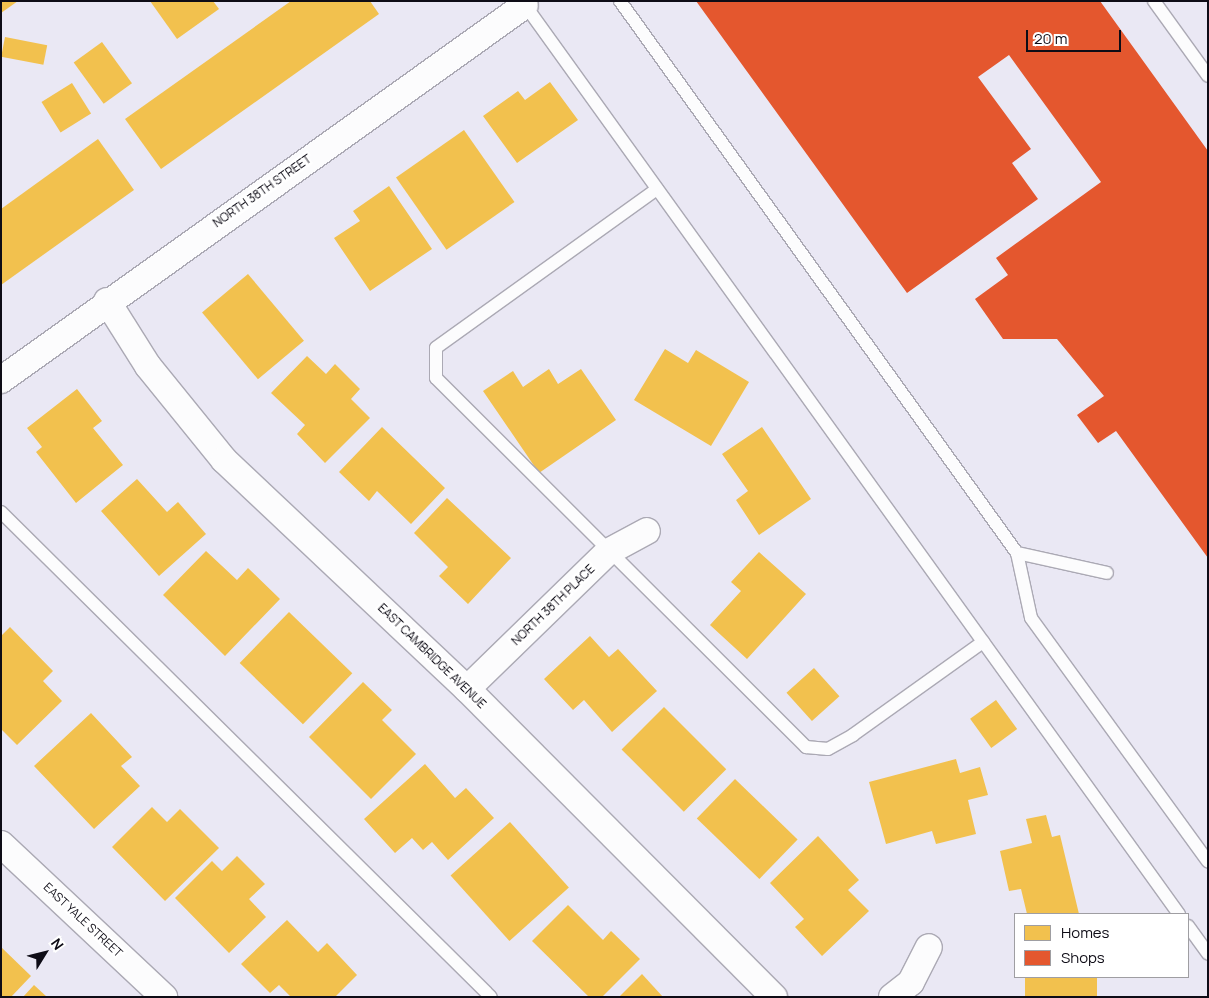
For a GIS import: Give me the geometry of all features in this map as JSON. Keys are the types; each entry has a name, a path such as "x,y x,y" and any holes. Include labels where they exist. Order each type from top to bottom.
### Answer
{"street":[{"name":"NORTH 38TH STREET","path":"1,380 107,301 525,5"},
{"name":"EAST CAMBRIDGE AVENUE","path":"107,301 148,366 224,460 467,689 774,997"},
{"name":"NORTH 38TH PLACE","path":"467,689 608,552 647,530"},
{"name":"EAST YALE STREET","path":"1,844 164,997"},
{"path":"892,997 911,982 929,947"}],"lane":[{"path":"620,1 1017,554 1031,618 1208,862"},
{"path":"1154,1 1208,76"},
{"path":"525,5 1178,913"},
{"path":"657,189 436,348 436,378 608,552 806,747 828,749 853,735 983,642"},
{"path":"1,512 491,997"},
{"path":"1017,554 1107,573"},
{"path":"1189,927 1208,954"}],"building: Homes":[{"path":"1,1 18,1 1,13"},
{"path":"150,1 213,1 219,9 177,39"},
{"path":"291,1 370,1 379,14 161,169 125,119"},
{"path":"5,37 47,45 43,65 1,57"},
{"path":"102,42 132,83 104,104 74,63"},
{"path":"550,82 578,120 517,163 483,116 518,91 525,100"},
{"path":"72,83 91,114 61,133 41,102"},
{"path":"464,130 514,202 446,250 396,178"},
{"path":"98,139 134,190 1,285 1,209"},
{"path":"389,186 432,249 370,291 334,238 360,221 353,211"},
{"path":"248,274 304,341 258,379 202,313"},
{"path":"665,349 688,363 696,350 749,382 711,446 634,400"},
{"path":"307,356 326,374 335,364 360,389 351,399 370,418 325,463 297,434 305,425 271,393"},
{"path":"549,369 558,384 581,369 616,420 539,473 483,391 513,371 523,387"},
{"path":"77,389 102,421 93,428 123,465 76,503 36,452 42,447 27,428"},
{"path":"382,427 445,488 411,524 377,491 369,501 339,472"},
{"path":"762,427 811,499 759,535 736,500 748,491 722,454"},
{"path":"137,479 167,512 178,502 206,534 159,576 101,511"},
{"path":"447,498 511,558 468,604 439,576 448,567 414,533"},
{"path":"206,551 237,580 248,568 280,599 225,656 163,595"},
{"path":"759,552 806,594 747,659 710,625 741,591 731,582"},
{"path":"289,612 352,673 303,724 240,663"},
{"path":"10,627 53,671 43,681 62,701 17,745 1,729 1,636"},
{"path":"590,636 609,657 618,649 657,691 612,732 584,700 573,710 544,679"},
{"path":"814,668 839,696 812,721 787,693"},
{"path":"363,682 392,710 382,720 416,754 371,799 309,737"},
{"path":"996,700 1017,729 991,748 970,719"},
{"path":"664,707 726,769 684,812 622,749"},
{"path":"91,713 132,757 121,766 140,786 94,829 34,766"},
{"path":"956,759 960,773 980,767 988,795 968,800 976,834 936,844 932,831 886,844 869,782"},
{"path":"425,764 455,798 466,788 494,818 448,860 432,842 423,850 412,838 395,853 364,819"},
{"path":"735,779 798,839 759,879 697,819"},
{"path":"152,807 167,822 180,809 219,848 165,901 112,847"},
{"path":"1046,815 1052,837 1060,835 1079,913 1027,913 1021,889 1009,891 1000,851 1032,843 1026,819"},
{"path":"510,822 569,887 509,941 451,876"},
{"path":"818,836 859,880 848,890 869,911 822,956 795,927 804,919 770,883"},
{"path":"237,856 265,884 249,899 266,917 229,953 175,898 212,861 222,871"},
{"path":"568,905 603,940 611,931 640,959 602,997 589,997 532,941"},
{"path":"287,920 318,952 327,943 357,975 335,997 291,997 279,985 270,993 241,964"},
{"path":"1,947 31,976 11,997 1,997"},
{"path":"642,974 663,997 619,997"},
{"path":"1025,978 1097,978 1097,997 1025,997"},
{"path":"34,985 47,997 23,997"}],"building: Shops":[{"path":"696,1 1100,1 1208,151 1208,558 1116,431 1098,443 1077,415 1104,396 1057,339 1003,339 975,299 1008,275 996,258 1101,182 1009,55 978,77 1031,149 1012,163 1038,199 907,293"}]}
